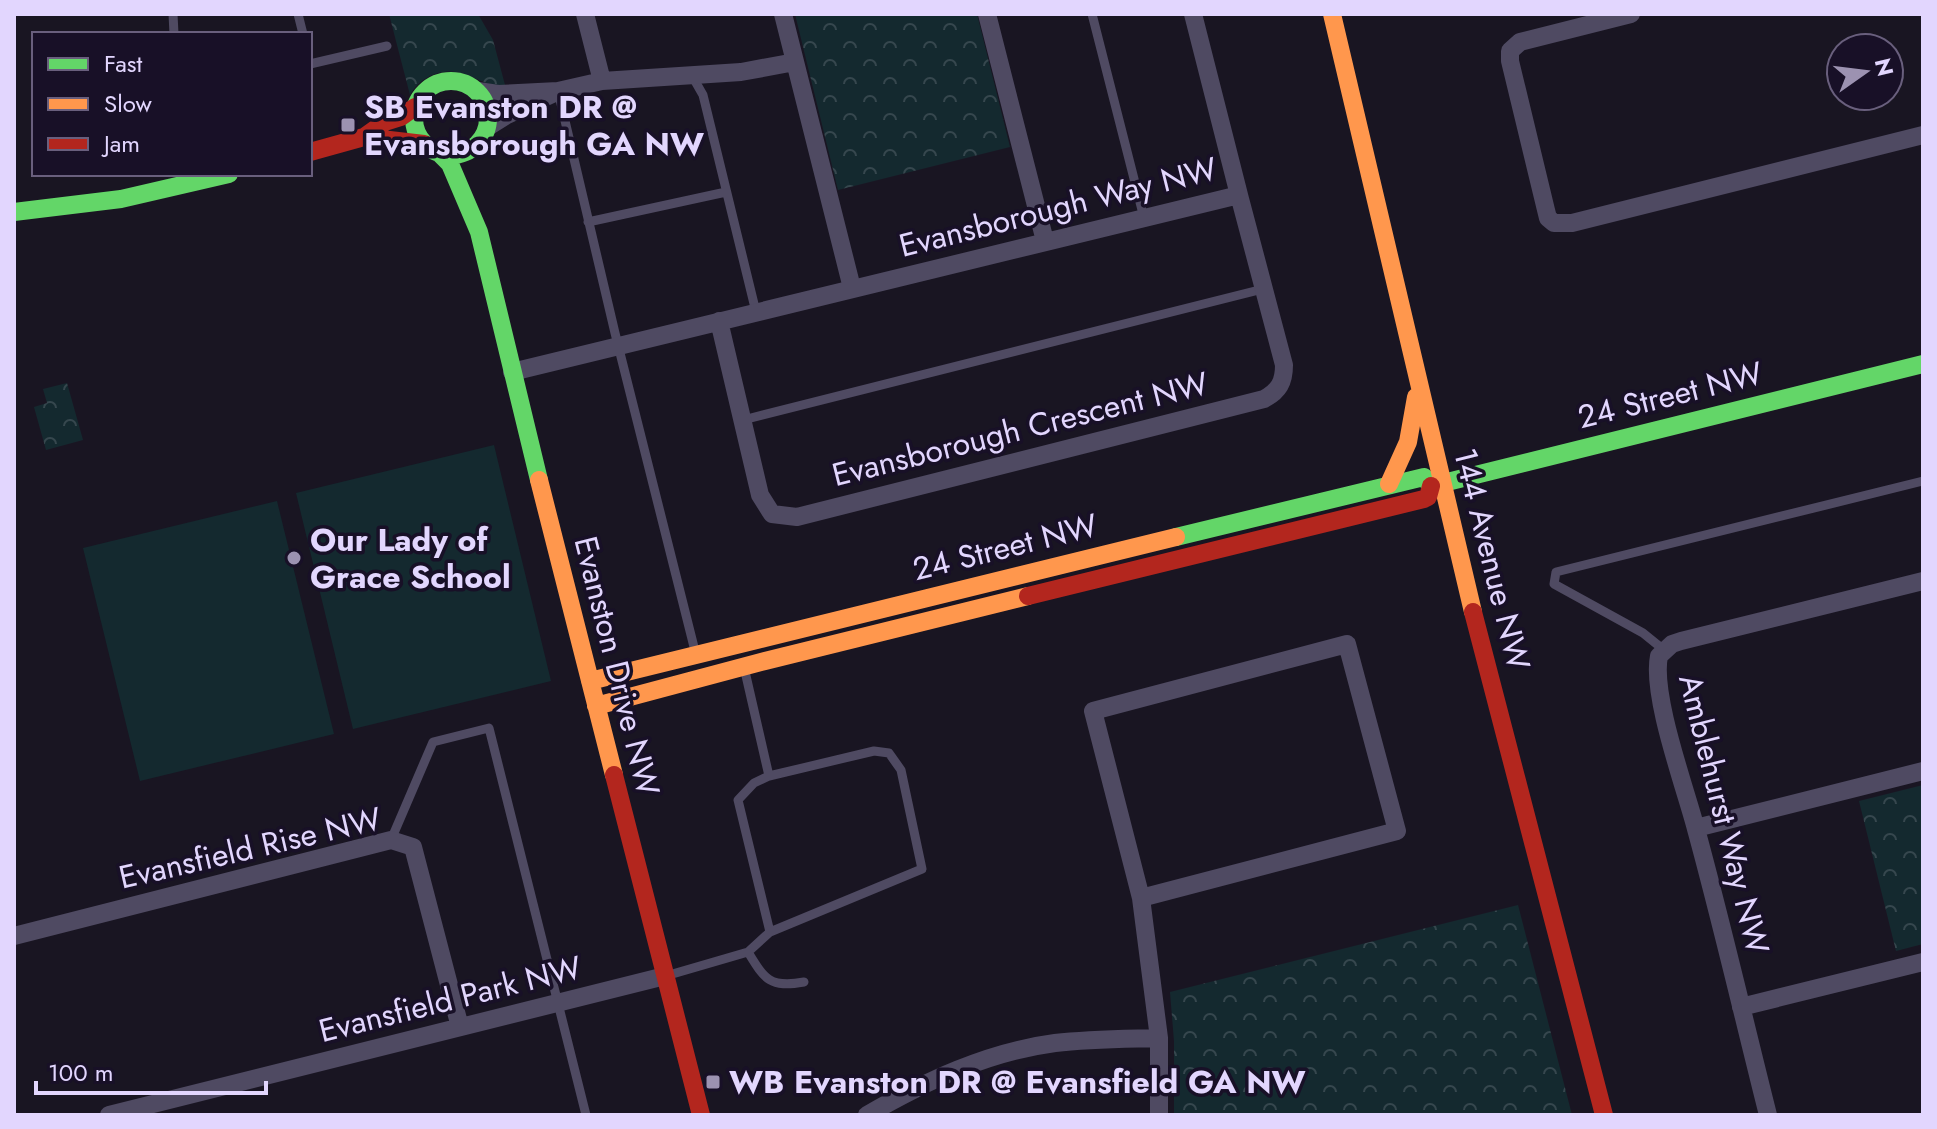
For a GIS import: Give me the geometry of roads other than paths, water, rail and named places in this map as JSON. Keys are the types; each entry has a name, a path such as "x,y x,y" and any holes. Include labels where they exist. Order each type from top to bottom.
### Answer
{"street":[{"path":"585,14 602,81"},
{"path":"783,14 852,288"},
{"path":"987,14 1045,241"},
{"name":"Evansborough Way NW","path":"512,372 1239,195 1193,14"},
{"name":"144 Avenue NW","path":"1332,14 1417,382 1436,484 1475,620 1604,1115"},
{"path":"1631,14 1520,42 1510,51 1548,218 1554,223 1572,223 1923,135"},
{"path":"432,149 417,133 415,107 430,87 442,81 455,80 478,91 498,94 558,91 602,81 741,72 795,62"},
{"path":"478,91 485,102 488,127"},
{"path":"364,137 454,156 467,153 478,145 488,127 558,91"},
{"path":"312,151 364,137 415,107"},
{"name":"Evanston Drive NW","path":"478,145 474,171 479,232 701,1115"},
{"name":"Evanston Drive NW","path":"432,149 454,172 479,232"},
{"path":"14,212 121,199 220,176"},
{"name":"Evansborough Crescent NW","path":"719,321 765,506 772,514 797,517 1273,395 1284,376 1284,365 1239,195"},
{"name":"24 Street NW","path":"590,681 1389,484 1424,477 1436,484 1923,364"},
{"path":"1389,484 1410,440 1417,382"},
{"name":"24 Street NW","path":"596,706 1424,499 1436,484"},
{"name":"Amblehurst Way NW","path":"1768,1115 1671,740 1657,674 1659,656 1681,641 1923,581"},
{"path":"1141,898 1397,831 1347,644 1093,711 1141,898 1159,1038 1159,1115"},
{"path":"1696,828 1923,771"},
{"name":"Evansfield Rise NW","path":"14,936 391,840 413,847 460,1027"},
{"path":"1741,1007 1923,962"},
{"name":"Evansfield Park NW","path":"109,1115 665,976"},
{"path":"867,1115 943,1075 1016,1050 1099,1039 1159,1038"}],"lane":[{"path":"1092,14 1144,218"},
{"path":"312,64 387,46"},
{"path":"691,74 703,95 756,312"},
{"path":"558,91 618,346 696,654"},
{"path":"588,222 726,192"},
{"path":"743,420 1263,289"},
{"path":"1664,650 1643,633 1554,584 1556,572 1923,481"},
{"path":"744,667 769,776"},
{"path":"391,840 433,742 489,728 586,1115"},
{"path":"665,976 748,952 770,932 922,869 901,770 889,753 874,751 769,776 754,783 738,800 770,932"},
{"path":"748,952 770,982 783,986 804,982"}],"place":[{"name":"SB Evanston DR @ Evansborough GA NW","path":"348,125"},
{"name":"Our Lady of Grace School","path":"294,558"},
{"name":"WB Evanston DR @ Evansfield GA NW","path":"713,1082"}]}
